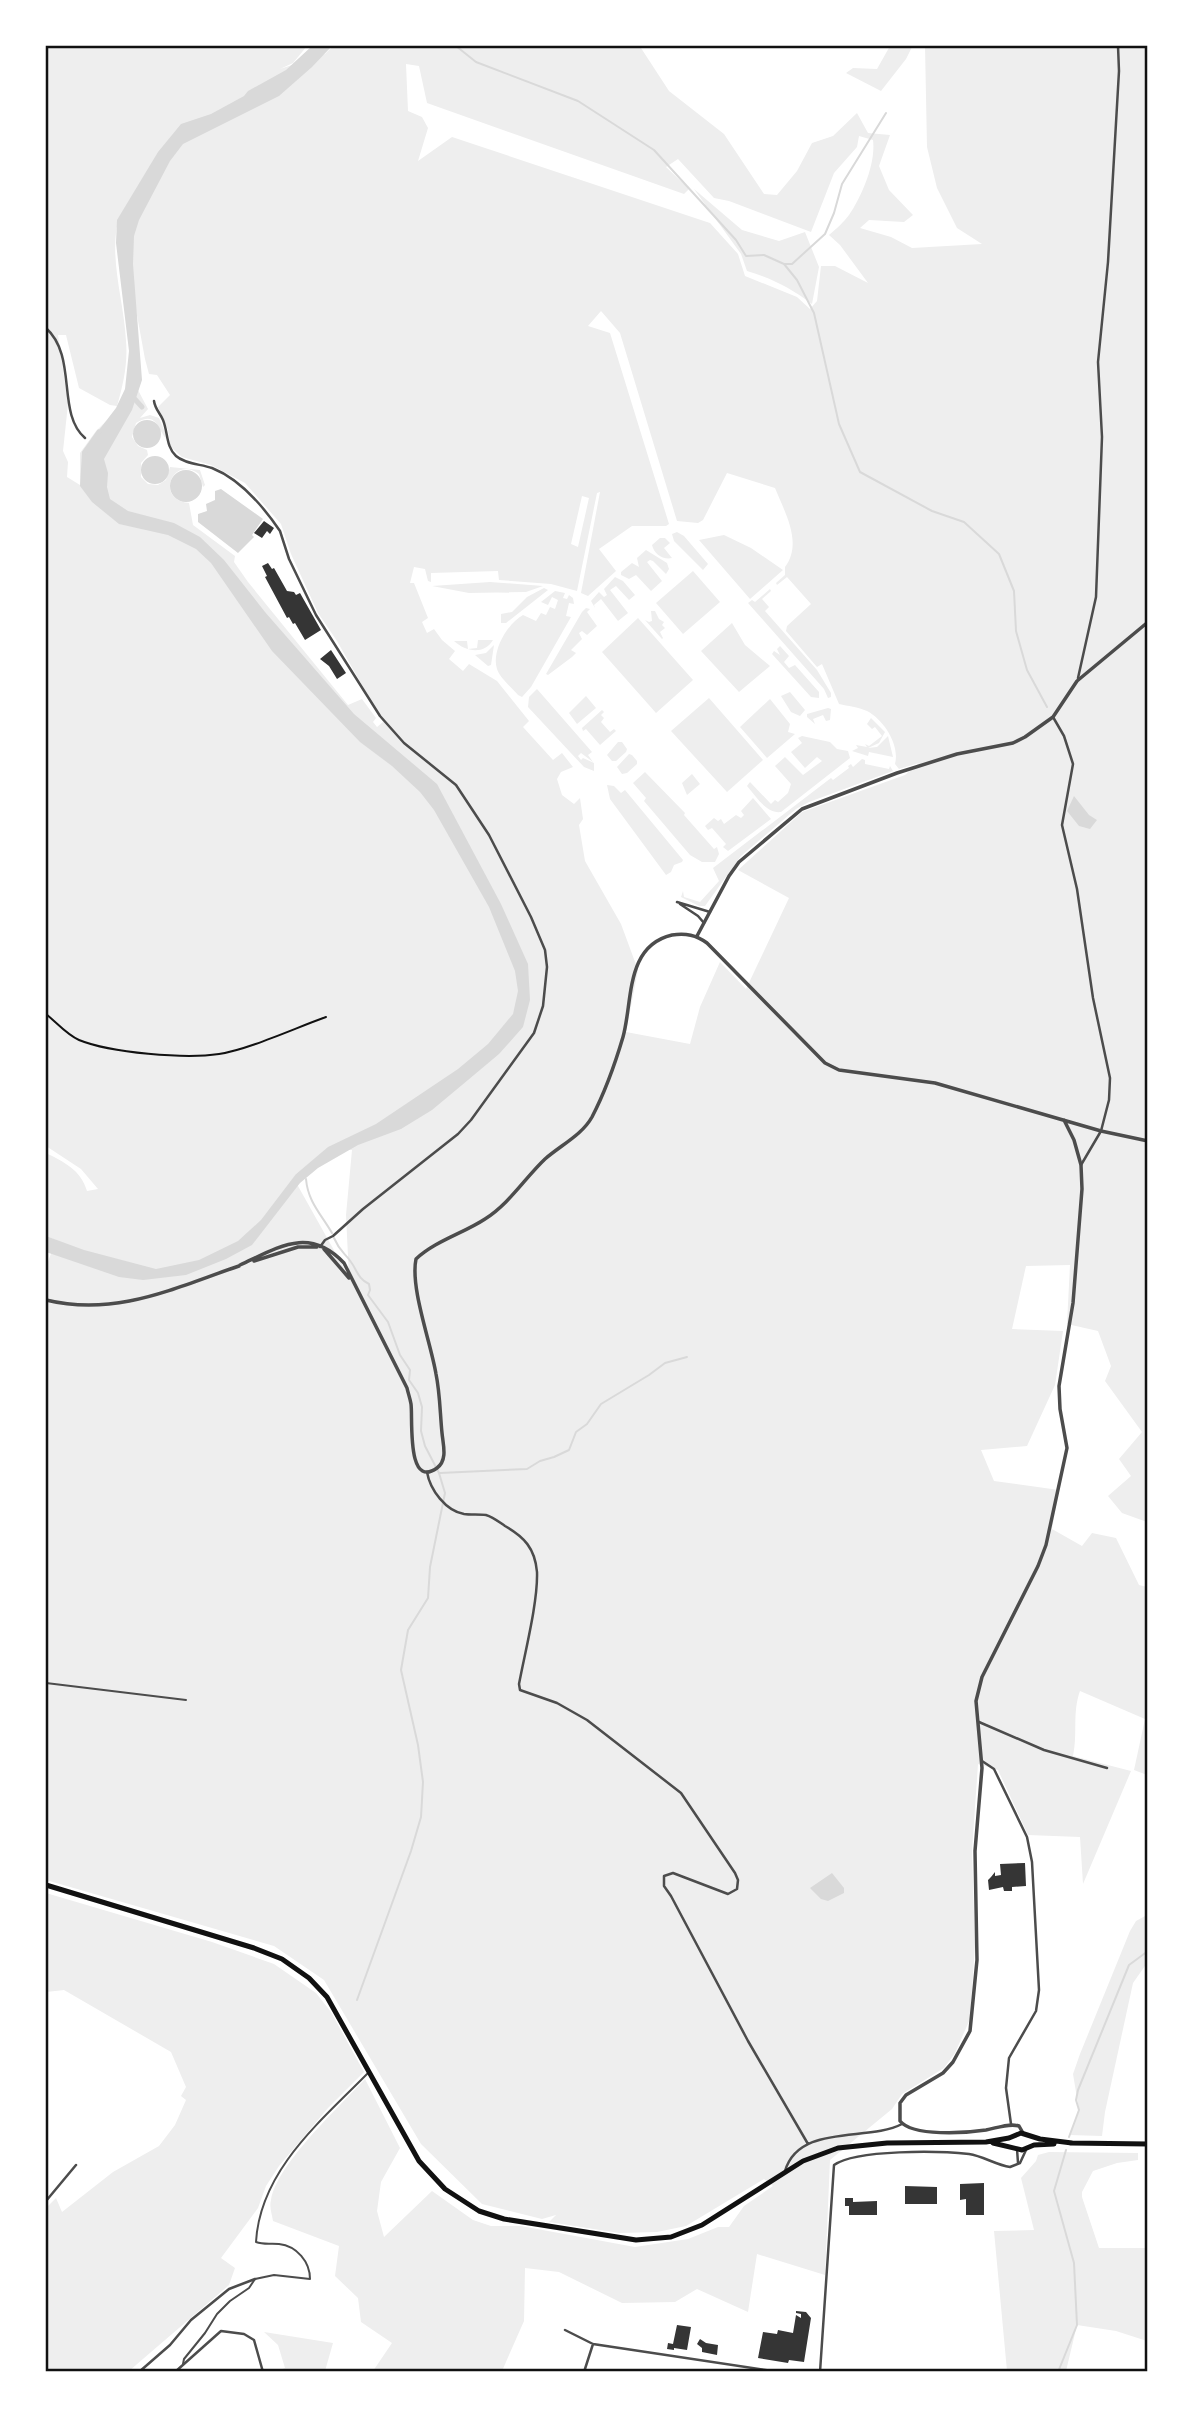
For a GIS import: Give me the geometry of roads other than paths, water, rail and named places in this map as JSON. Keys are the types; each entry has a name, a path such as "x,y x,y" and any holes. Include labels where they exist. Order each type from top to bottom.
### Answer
{"main road":[{"path":"46,1885 226,1938 282,1959 309,1979 327,1997 419,2161 445,2189 479,2211 504,2219 636,2240 671,2237 702,2225 803,2161 838,2148 887,2143 986,2142 1016,2148 1072,2143 1147,2144"},
{"path":"986,2142 1026,2134 1072,2143"},
{"path":"1026,2134 1027,2148"},
{"path":"1015,2135 1013,2141 1016,2148"}],"street":[{"path":"1077,681 1096,597 1102,437 1098,362 1109,250 1119,71 1118,46"},
{"path":"46,328 54,335 59,347 66,372 72,417 77,430 85,438"},
{"path":"154,401 172,451 177,457 215,470 233,480 274,522 304,592 351,671 380,716 404,743 456,785 489,835 545,950 547,967 540,1020 529,1041 489,1097 458,1134 363,1209 320,1247"},
{"path":"697,936 738,862 802,808 957,754 1013,743 1052,717 1077,681 1147,622"},
{"path":"1052,717 1064,736 1073,764 1063,832 1077,889 1093,998 1110,1078 1109,1100 1101,1131 1081,1165"},
{"path":"704,923 677,902 710,912"},
{"path":"46,1300 66,1305 96,1307 122,1304 298,1247 320,1247 352,1281 407,1388 411,1404 415,1461 422,1471 439,1466 444,1458 437,1375 415,1280 416,1259 486,1219 502,1206 545,1160 584,1128 592,1118 624,1034 640,957 652,943 685,934 697,936 707,943 825,1063 839,1070 935,1083 1101,1131 1147,1141"},
{"path":"1026,2134 1019,2126 1011,2124 988,2130 920,2131 902,2124 898,2114 900,2103 906,2095 943,2073 953,2062 970,2031 977,1961 975,1851 982,1761 976,1701 982,1677 1038,1566 1067,1448 1059,1386 1070,1323 1081,1208 1081,1165 1074,1140 1064,1120"},
{"path":"429,1471 429,1482 445,1504 464,1514 490,1516 519,1534 533,1552 537,1570 536,1589 520,1690 557,1703 587,1720 681,1793 735,1873 738,1880 737,1889 728,1894 673,1872 664,1876 664,1886 748,2042 808,2144"},
{"path":"977,1722 1044,1750 1107,1768"},
{"path":"982,1761 994,1769 1027,1837 1032,1862 1040,1990 1036,2011 1009,2058 1006,2088 1015,2135"},
{"path":"785,2172 788,2162 808,2144 849,2134 894,2128 902,2124"},
{"path":"1016,2148 1019,2158 1017,2165"},
{"path":"820,2371 834,2165 853,2158 907,2153 971,2154 1007,2167 1017,2165 1023,2159 1027,2148"},
{"path":"46,2201 76,2165"},
{"path":"139,2371 170,2345 191,2320 229,2289 255,2279"},
{"path":"565,2330 593,2344 779,2371"},
{"path":"175,2371 221,2331 244,2334 254,2340 263,2371"},
{"path":"584,2371 593,2344"}],"lane":[{"path":"46,1683 186,1700"},
{"path":"183,2364 217,2314 249,2288 255,2279 274,2275 310,2279 305,2259 297,2251 276,2243 256,2242 265,2201 275,2178 295,2149 369,2072"}],"waterway":[{"path":"456,46 476,62 578,101 654,150 736,240 746,256 764,255 784,264 797,280 814,313 839,424 860,472 932,511 964,522 999,554 1014,591 1016,631 1027,670 1047,707"},
{"path":"785,264 792,264 825,234 842,184 886,113"},
{"path":"132,396 142,407"},
{"path":"85,452 99,432"},
{"path":"306,1179 312,1201 332,1233"},
{"path":"334,1238 360,1277 369,1284 368,1295 388,1322 400,1355 410,1370 409,1380 418,1393 422,1407 421,1431 425,1446 439,1473 445,1493 430,1567 428,1598 408,1630 401,1670 418,1745 423,1782 421,1817 357,2000"},
{"path":"440,1473 527,1469 569,1450 576,1432 587,1424 601,1404 665,1363 687,1357"},
{"path":"1069,2137 1079,2110 1076,2100 1078,2090 1129,1965 1148,1951"},
{"path":"1058,2372 1077,2325 1074,2263 1054,2191 1066,2150"}]}
